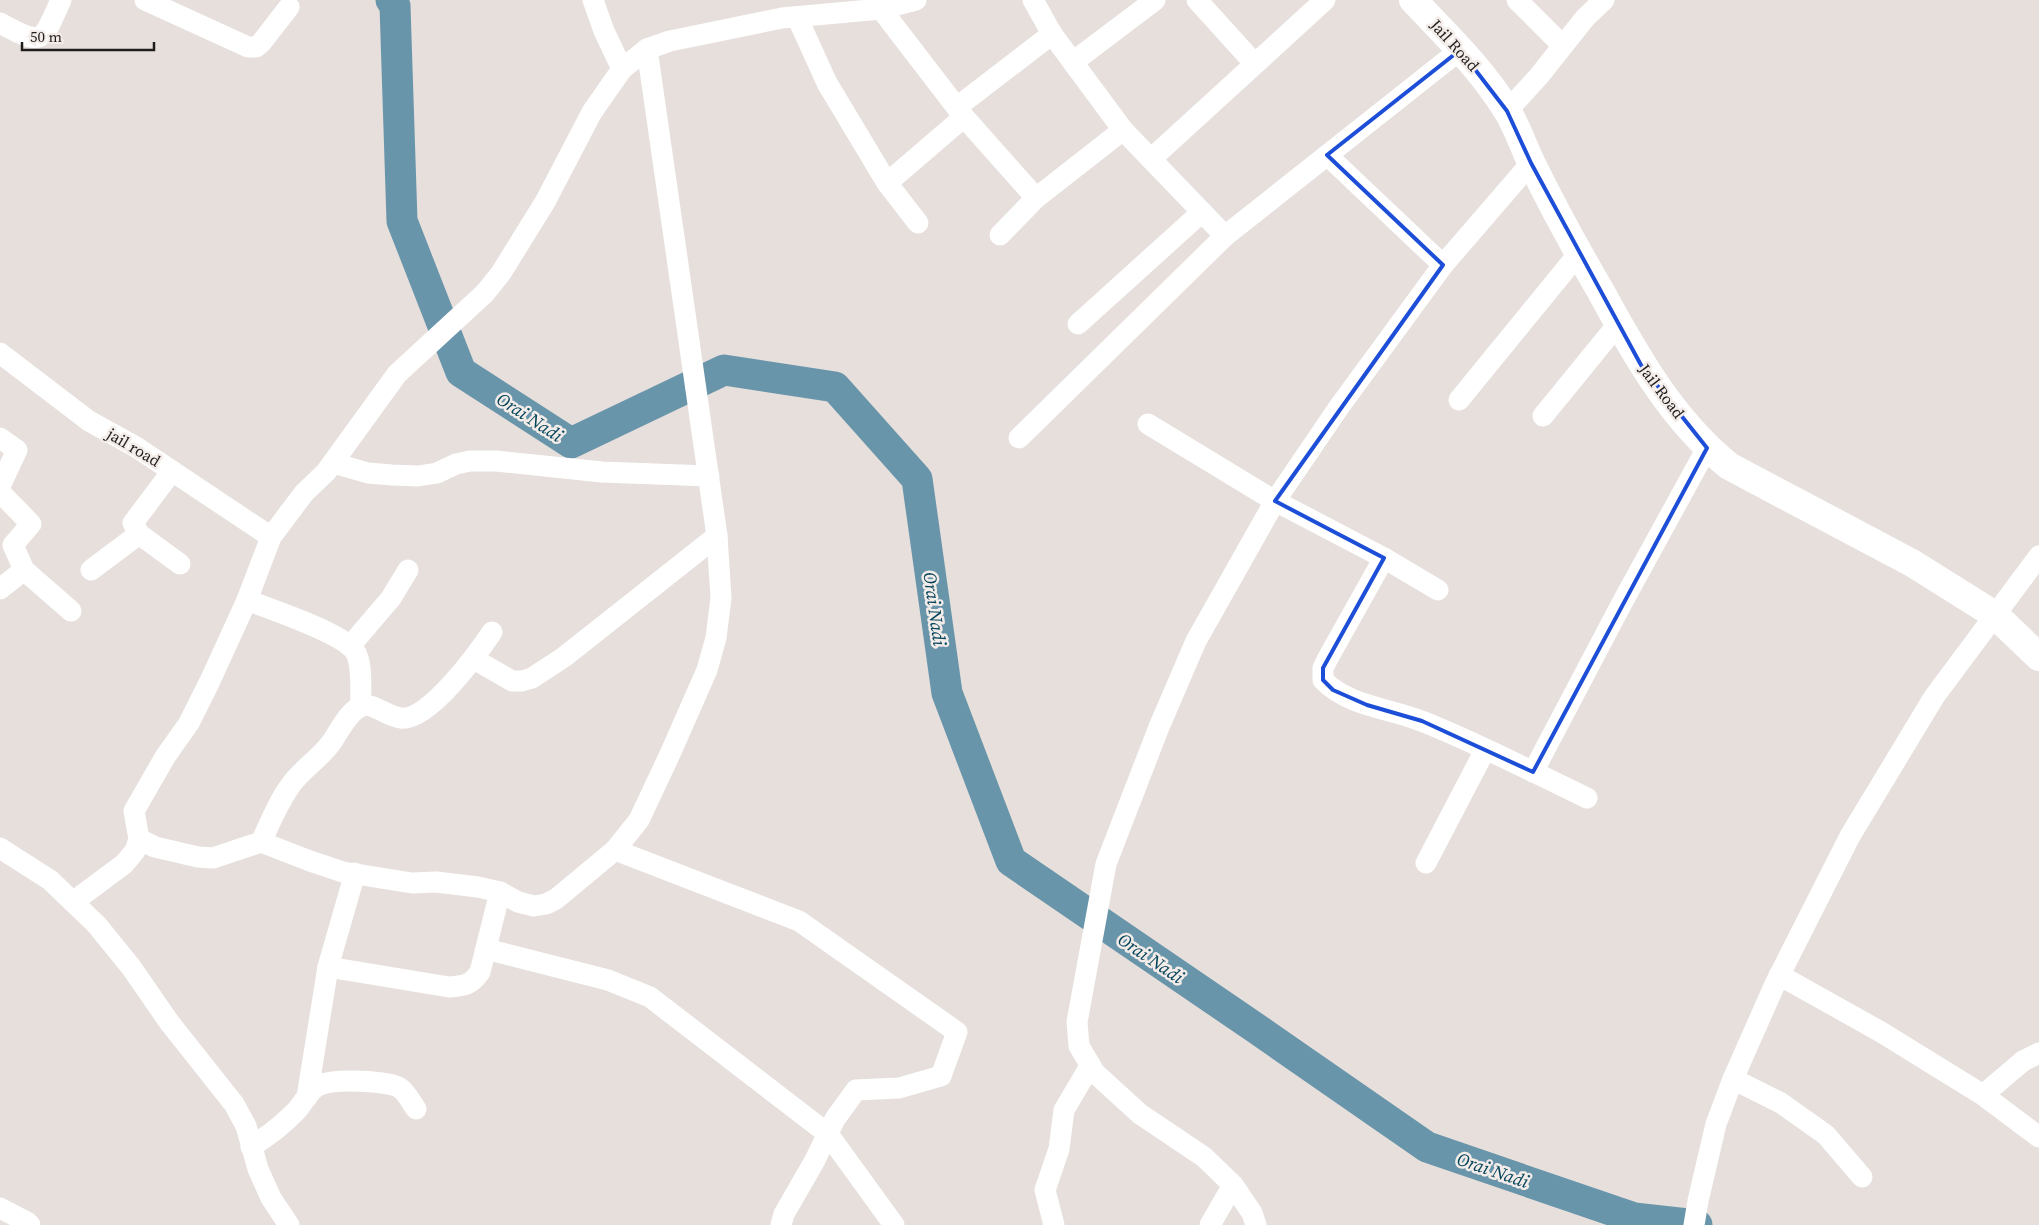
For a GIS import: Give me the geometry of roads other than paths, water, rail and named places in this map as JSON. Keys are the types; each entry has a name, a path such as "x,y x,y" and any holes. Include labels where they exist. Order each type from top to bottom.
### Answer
{"street":[{"path":"0,23 33,38 41,36 48,32 61,0"},
{"path":"145,0 248,47 256,47 261,43 289,8"},
{"path":"593,0 604,31 622,69"},
{"path":"73,902 124,864 135,851 138,839 134,811 165,757 189,723 246,600 271,537 304,493 333,463 397,374 485,293 501,272 545,202 592,112 622,69 647,49 670,40 797,17 881,8 916,0"},
{"path":"1032,0 1052,34 1123,130 1225,236"},
{"path":"1073,62 1155,0"},
{"path":"1197,0 1254,63"},
{"path":"1151,159 1324,0"},
{"name":"Jail Road","path":"1413,0 1460,50 1490,86 1507,111 1531,163 1579,254 1641,364 1676,411 1707,448 1729,466 1912,563 1995,615 2039,657"},
{"path":"1517,0 1562,45"},
{"path":"1507,111 1539,76 1585,18 1604,0"},
{"path":"881,8 961,112 1036,198"},
{"path":"797,17 828,83 887,183 918,223"},
{"path":"887,183 961,112 1052,34"},
{"path":"138,839 155,847 198,857 212,858 261,842 310,861 354,874 412,883 436,882 478,887 500,892 518,902 534,906 546,904 556,899 615,850 639,820 707,670 716,638 721,598 718,536 647,49"},
{"path":"1020,438 1225,236 1460,50"},
{"path":"1000,235 1036,198 1123,130"},
{"path":"1327,155 1443,265"},
{"path":"1256,1225 1252,1213 1233,1184 1204,1157 1140,1114 1095,1073 1079,1046 1078,1022 1085,971 1106,864 1158,727 1196,641 1275,501 1338,407 1443,265 1531,163"},
{"path":"1078,324 1202,212"},
{"path":"1458,400 1579,254"},
{"path":"1542,416 1618,324"},
{"name":"jail road","path":"0,353 89,421 136,447 271,537"},
{"path":"1148,424 1275,501 1384,558 1438,590"},
{"path":"0,438 17,450 0,486"},
{"path":"1533,772 1622,603 1707,448"},
{"path":"333,463 368,473 418,476 437,473 456,464 470,461 496,461 602,472 709,476"},
{"path":"172,471 133,523 139,534 180,564"},
{"path":"0,492 30,524 13,545 24,570 71,611"},
{"path":"91,570 139,534"},
{"path":"474,660 512,681 532,678 564,657 718,536"},
{"path":"1694,1225 1716,1124 1733,1079 1779,975 1850,836 1934,697 2039,556"},
{"path":"1384,558 1328,658 1323,668 1323,680 1333,690 1367,705 1422,721 1587,798"},
{"path":"0,589 24,570"},
{"path":"351,646 391,598 408,570"},
{"path":"246,600 337,636 351,646 356,654 360,670 361,706"},
{"path":"261,842 279,803 294,781 329,745 351,714 361,706 368,705 389,716 403,719 413,717 451,685 474,660 492,632"},
{"path":"1426,863 1485,750"},
{"path":"0,848 50,880 96,924 132,967 169,1022 234,1104 246,1126 258,1170 270,1198 289,1225"},
{"path":"615,850 770,908 799,921 957,1032 941,1076 899,1088 856,1090 835,1119 814,1162 784,1214 781,1225"},
{"path":"307,1097 328,967 354,874"},
{"path":"328,967 449,987 464,986 473,982 480,972 500,892"},
{"path":"486,949 608,980 650,997 828,1134 894,1225"},
{"path":"1779,975 1881,1032 1983,1095 2039,1137"},
{"path":"1983,1095 2023,1061 2039,1052"},
{"path":"1054,1225 1045,1190 1059,1149 1064,1110 1090,1066"},
{"path":"1733,1079 1781,1103 1826,1134 1862,1177"},
{"path":"252,1147 274,1132 320,1085 335,1082 378,1082 399,1087 407,1094 416,1109"},
{"path":"1210,1225 1233,1184"},
{"path":"0,1208 30,1225"}],"waterway":[{"name":"Orai Nadi","path":"391,0 395,6 402,221 461,372 571,443 724,370 835,387 917,479 947,693 1011,861 1427,1147 1634,1218 1697,1225"}]}
